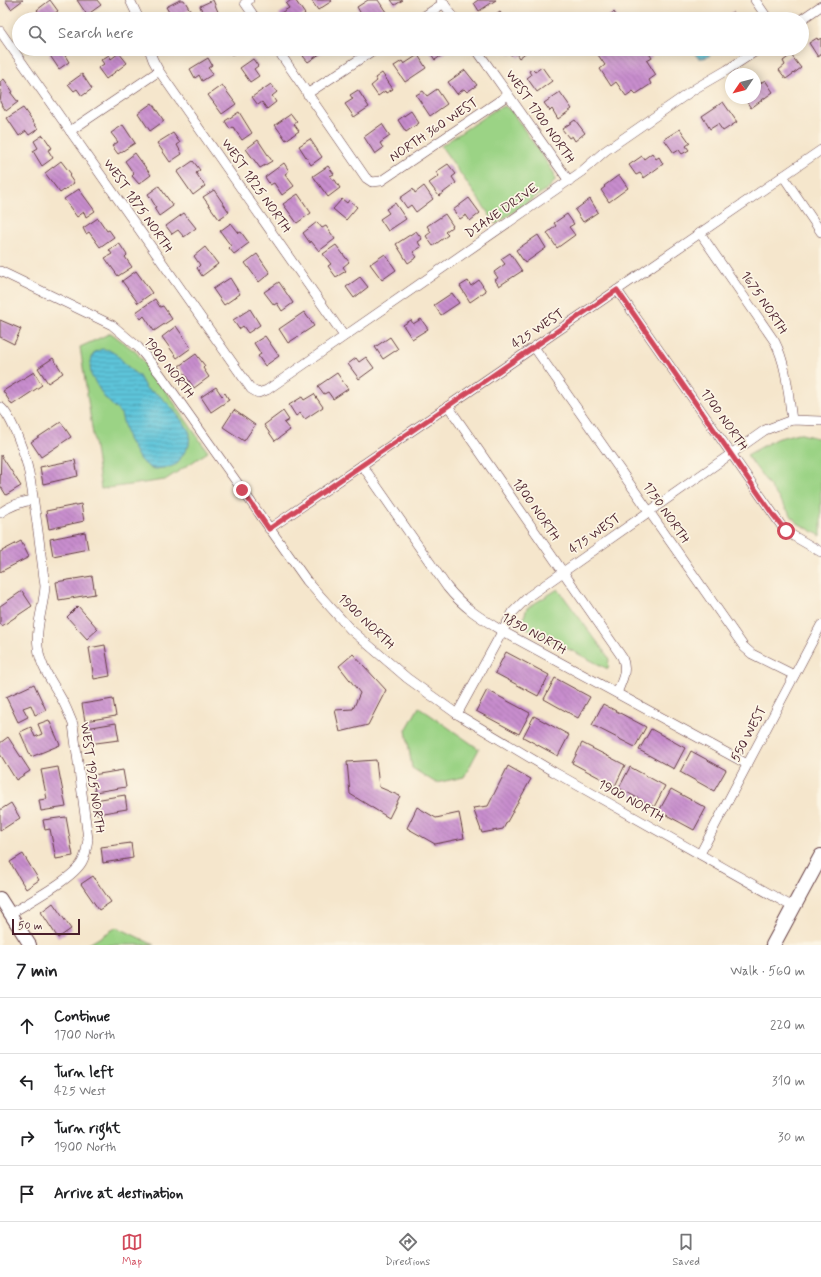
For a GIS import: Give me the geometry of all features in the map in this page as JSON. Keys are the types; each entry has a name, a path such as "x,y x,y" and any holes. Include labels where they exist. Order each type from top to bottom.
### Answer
{"main road":[{"path":"773,945 821,856"}],"street":[{"path":"130,0 136,12"},
{"path":"755,0 763,12"},
{"path":"247,1 252,12"},
{"path":"429,12 443,2 450,12"},
{"path":"809,14 821,6"},
{"name":"WEST 1875 NORTH","path":"0,31 12,48"},
{"name":"WEST 1875 NORTH","path":"18,56 251,389 258,393"},
{"name":"WEST 1825 NORTH","path":"152,56 159,71 344,336"},
{"path":"282,56 307,94 364,56"},
{"name":"WEST 1700 NORTH","path":"481,56 569,181"},
{"name":"DIANE DRIVE","path":"258,393 266,390 569,181 620,140 696,88 748,56"},
{"path":"70,131 159,71"},
{"name":"NORTH 360 WEST","path":"307,94 366,178 372,182 381,181 508,95"},
{"name":"425 WEST","path":"269,529 821,150"},
{"path":"783,176 821,232"},
{"name":"1675 NORTH","path":"700,233 775,342 784,368 792,420"},
{"name":"1900 NORTH","path":"0,271 112,325 138,347 160,374 307,581 350,629 407,678 457,714 554,772 794,907"},
{"name":"1700 NORTH","path":"617,290 783,528 790,534 821,552"},
{"name":"1750 NORTH","path":"534,347 744,647 752,654 794,675"},
{"name":"1800 NORTH","path":"448,406 622,657 625,665 625,672 617,693"},
{"name":"WEST 1925 NORTH","path":"0,407 12,422 29,472 45,586 44,600 38,630 38,647 42,663 48,677 63,702 72,724 88,839 87,850 82,863 71,876 10,914"},
{"path":"792,420 821,421"},
{"name":"475 WEST","path":"457,714 513,612 529,596 765,430 792,420"},
{"name":"1850 NORTH","path":"362,465 447,588 470,612 502,631 748,764"},
{"path":"0,513 19,502 33,500"},
{"name":"550 WEST","path":"700,854 821,625"},
{"path":"0,898 30,945"}],"green space":[{"path":"505,106 512,112 554,173 555,180 551,186 496,224 441,146 496,109"},
{"path":"111,333 136,352 157,378 208,452 165,480 101,489 80,347"},
{"path":"798,433 821,439 821,536 796,522 747,455 776,439"},
{"path":"558,589 609,658 608,669 521,625 527,608"},
{"path":"419,707 479,749 464,777 436,783 412,768 406,730"},
{"path":"117,927 154,945 85,945"}],"water":[{"path":"697,56 709,56 703,58 698,58"},
{"path":"102,349 109,350 117,355 132,371 139,376 146,389 159,395 172,408 186,426 190,433 189,445 177,464 170,467 156,469 150,468 140,460 128,439 121,414 104,397 91,375 90,365 93,355 95,352"}],"building":[{"path":"5,0 23,0 11,9"},
{"path":"50,0 58,11 39,12 37,10"},
{"path":"77,0 97,0 101,5 91,12 85,12"},
{"path":"180,0 184,0 190,10 185,12 169,12 166,7"},
{"path":"213,0 218,12 202,12 200,6"},
{"path":"291,0 295,0 304,12 282,12 289,8 286,4"},
{"path":"311,0 331,0 332,1 318,10"},
{"path":"368,0 378,0 386,12 360,12 357,7"},
{"path":"391,0 403,0 395,5"},
{"path":"478,0 496,0 479,11 474,3"},
{"path":"817,38 818,40 821,38 821,55 818,57 809,43"},
{"path":"50,56 65,56 69,62 59,69"},
{"path":"107,56 110,56 111,59 115,56 121,56 127,63 106,79 98,68 104,64 101,60"},
{"path":"303,56 317,56 308,62"},
{"path":"419,56 426,68 405,82 394,66 402,61 404,64"},
{"path":"432,56 441,56 435,60"},
{"path":"599,56 651,56 652,58 647,61 656,75 649,80 651,84 636,94 633,91 626,96 616,82 611,86 600,69 605,65"},
{"path":"792,56 801,68 786,79 779,70 785,65 783,61"},
{"path":"208,58 212,65 208,68 213,74 202,81 199,75 195,78 190,69"},
{"path":"253,59 258,66 254,69 259,76 250,82 240,68"},
{"path":"542,67 552,81 537,92 527,78 531,75 529,71 532,69 535,72"},
{"path":"465,70 477,85 467,92 464,89 457,94 448,82"},
{"path":"382,73 393,89 386,93 385,91 378,96 371,86 377,81 375,78"},
{"path":"82,74 92,89 82,96 77,89 74,91 68,84"},
{"path":"4,79 13,92 11,93 18,102 6,111 0,102 0,82"},
{"path":"765,80 773,92 761,101 761,83"},
{"path":"271,84 277,92 272,96 276,102 267,109 262,102 258,105 252,97"},
{"path":"222,85 236,104 222,114 208,95"},
{"path":"437,89 447,104 430,116 416,95 423,91 427,96"},
{"path":"358,90 369,107 354,117 345,104 353,99 350,95"},
{"path":"560,92 572,109 558,119 552,109 550,111 544,103"},
{"path":"723,102 737,122 723,131 718,124 710,129 702,116"},
{"path":"152,103 164,121 150,131 138,113"},
{"path":"748,104 756,104 751,108"},
{"path":"23,108 38,129 29,135 26,131 19,136 7,118"},
{"path":"411,111 419,123 406,132 398,120"},
{"path":"239,112 252,133 242,140 233,127 230,129 225,121"},
{"path":"291,114 297,122 294,124 299,131 286,140 275,125"},
{"path":"575,120 585,133 575,141 572,136 569,138 562,129"},
{"path":"382,124 390,136 380,143 383,148 375,154 364,137"},
{"path":"123,125 135,143 118,154 112,146 118,142 111,133"},
{"path":"680,129 690,143 686,146 689,150 682,154 679,150 674,153 664,139"},
{"path":"173,133 180,143 177,145 182,154 170,162 157,143"},
{"path":"43,135 52,148 48,150 53,158 42,166 33,151 38,148 34,141"},
{"path":"310,139 322,157 311,165 299,146"},
{"path":"258,140 272,161 260,168 246,149"},
{"path":"135,153 151,175 139,184 132,176 134,174 125,161"},
{"path":"652,153 656,159 659,157 663,164 644,178 640,173 636,175 629,165 642,156 644,159"},
{"path":"61,161 71,174 69,176 74,183 60,193 45,173"},
{"path":"193,161 200,170 196,173 205,186 193,195 177,172"},
{"path":"284,163 289,171 285,174 294,186 282,195 274,183 270,185 265,177"},
{"path":"448,164 456,174 452,177 456,183 439,196 429,183 439,176 436,172"},
{"path":"328,166 334,174 330,176 333,180 335,180 340,188 328,197 313,176"},
{"path":"619,175 628,188 609,202 601,190"},
{"path":"159,186 173,206 159,216 154,208 156,207 148,194"},
{"path":"424,186 433,199 416,212 411,205 407,208 400,198 413,189 415,193"},
{"path":"79,189 95,211 86,217 84,212 77,217 64,199"},
{"path":"214,190 229,212 219,219 203,197"},
{"path":"298,194 311,213 297,223 283,204"},
{"path":"469,198 480,213 470,221 466,215 460,219 453,210"},
{"path":"342,199 347,203 349,200 357,207 346,220 333,209"},
{"path":"590,199 598,212 583,222 575,210"},
{"path":"395,203 406,219 388,231 380,219 389,213 386,209"},
{"path":"184,213 196,228 184,237 178,230 172,234 166,226"},
{"path":"445,214 453,226 445,232 448,235 433,246 426,236 431,232 427,226"},
{"path":"567,214 574,224 569,227 575,235 557,248 547,233 556,226 554,223"},
{"path":"98,218 107,231 109,230 114,237 100,247 89,232 86,234 83,228"},
{"path":"317,222 322,228 326,226 335,239 319,251 311,241 310,243 303,233"},
{"path":"231,223 239,233 241,232 249,243 234,254 229,248 231,246 220,231"},
{"path":"416,231 422,239 418,242 421,247 413,252 417,257 408,263 396,244"},
{"path":"538,235 546,248 525,263 516,250"},
{"path":"119,243 127,255 125,257 132,267 118,276 105,258 112,254 109,250"},
{"path":"336,245 349,262 343,267 346,271 336,277 328,266 331,264 323,254"},
{"path":"205,247 218,264 202,276 197,268 200,265 194,256"},
{"path":"510,253 522,271 499,286 495,280 498,278 494,272 505,264 501,259"},
{"path":"257,254 270,273 259,282 245,263"},
{"path":"385,254 396,270 382,280 370,264"},
{"path":"136,271 152,293 138,303 122,281"},
{"path":"360,277 368,287 354,298 346,287"},
{"path":"230,278 240,294 224,305 213,289"},
{"path":"479,280 486,291 470,302 460,286 468,281 471,286"},
{"path":"279,282 293,303 282,311 277,303 274,305 264,292"},
{"path":"452,293 459,303 441,315 434,305"},
{"path":"155,299 160,307 163,306 172,319 154,331 144,316 141,319 136,312"},
{"path":"250,309 260,325 248,333 243,326 239,329 233,320"},
{"path":"304,312 314,326 288,343 279,329"},
{"path":"421,319 428,329 412,339 403,325 411,320 413,324"},
{"path":"0,320 21,329 14,344 0,337"},
{"path":"176,326 191,348 177,358 162,337"},
{"path":"265,336 279,356 265,366 258,356 261,354 254,343"},
{"path":"390,337 398,349 383,359 375,347"},
{"path":"196,354 205,366 203,368 209,377 194,388 179,366"},
{"path":"366,357 374,368 359,379 348,364 356,358 359,362"},
{"path":"53,358 63,373 48,383 38,368"},
{"path":"34,372 42,385 12,405 3,391"},
{"path":"337,373 348,389 333,399 328,392 324,394 318,386"},
{"path":"216,387 222,396 225,393 229,400 211,412 201,397"},
{"path":"314,394 323,407 305,419 300,413 296,416 289,405 302,397 304,400"},
{"path":"234,410 255,425 244,441 223,427"},
{"path":"283,411 289,420 284,423 290,430 275,441 264,425"},
{"path":"61,422 71,437 41,457 31,442"},
{"path":"1,455 21,486 6,495 0,485"},
{"path":"75,460 78,476 43,484 40,467"},
{"path":"81,504 84,521 49,529 46,511"},
{"path":"85,532 88,549 53,556 50,539"},
{"path":"21,541 29,557 0,572 0,552"},
{"path":"92,576 95,594 59,600 56,582"},
{"path":"22,591 32,606 2,626 0,623 0,606"},
{"path":"78,606 98,629 87,639 67,617"},
{"path":"105,645 110,676 94,679 89,648"},
{"path":"506,652 549,675 538,696 495,673"},
{"path":"353,654 386,690 368,725 340,732 335,710 353,709 360,693 339,666"},
{"path":"555,678 590,697 578,718 544,699"},
{"path":"34,684 46,710 35,715 31,705 23,708 28,717 18,722 6,697"},
{"path":"487,690 530,713 519,734 476,711"},
{"path":"113,699 116,716 85,721 82,704"},
{"path":"603,704 646,727 635,747 592,725"},
{"path":"534,716 569,735 558,756 523,737"},
{"path":"49,720 60,745 31,757 20,732 31,727 35,737 42,734 38,724"},
{"path":"116,723 119,740 88,744 86,728"},
{"path":"651,729 685,748 674,769 639,750"},
{"path":"8,737 30,771 16,780 0,754 0,743"},
{"path":"582,743 625,765 615,786 572,763"},
{"path":"691,751 726,770 714,791 680,772"},
{"path":"376,760 379,787 400,796 389,818 350,794 347,762"},
{"path":"508,766 531,779 503,829 482,833 473,808 488,806"},
{"path":"58,767 66,807 41,811 39,800 47,799 41,770"},
{"path":"630,767 665,786 654,807 619,788"},
{"path":"123,770 126,787 95,792 93,775"},
{"path":"671,789 706,808 694,830 659,811"},
{"path":"125,795 127,809 97,814 95,800"},
{"path":"11,803 20,818 0,831 0,810"},
{"path":"417,807 436,818 459,813 464,838 435,844 407,828"},
{"path":"66,817 73,856 56,859 50,829 45,830 43,820"},
{"path":"131,843 133,858 103,863 101,847"},
{"path":"23,854 39,880 26,889 10,862"},
{"path":"93,876 111,902 99,910 81,884"},
{"path":"53,903 71,929 58,938 41,912"}],"route":[{"path":"242,490 269,529 617,290 774,516 786,531"}]}
